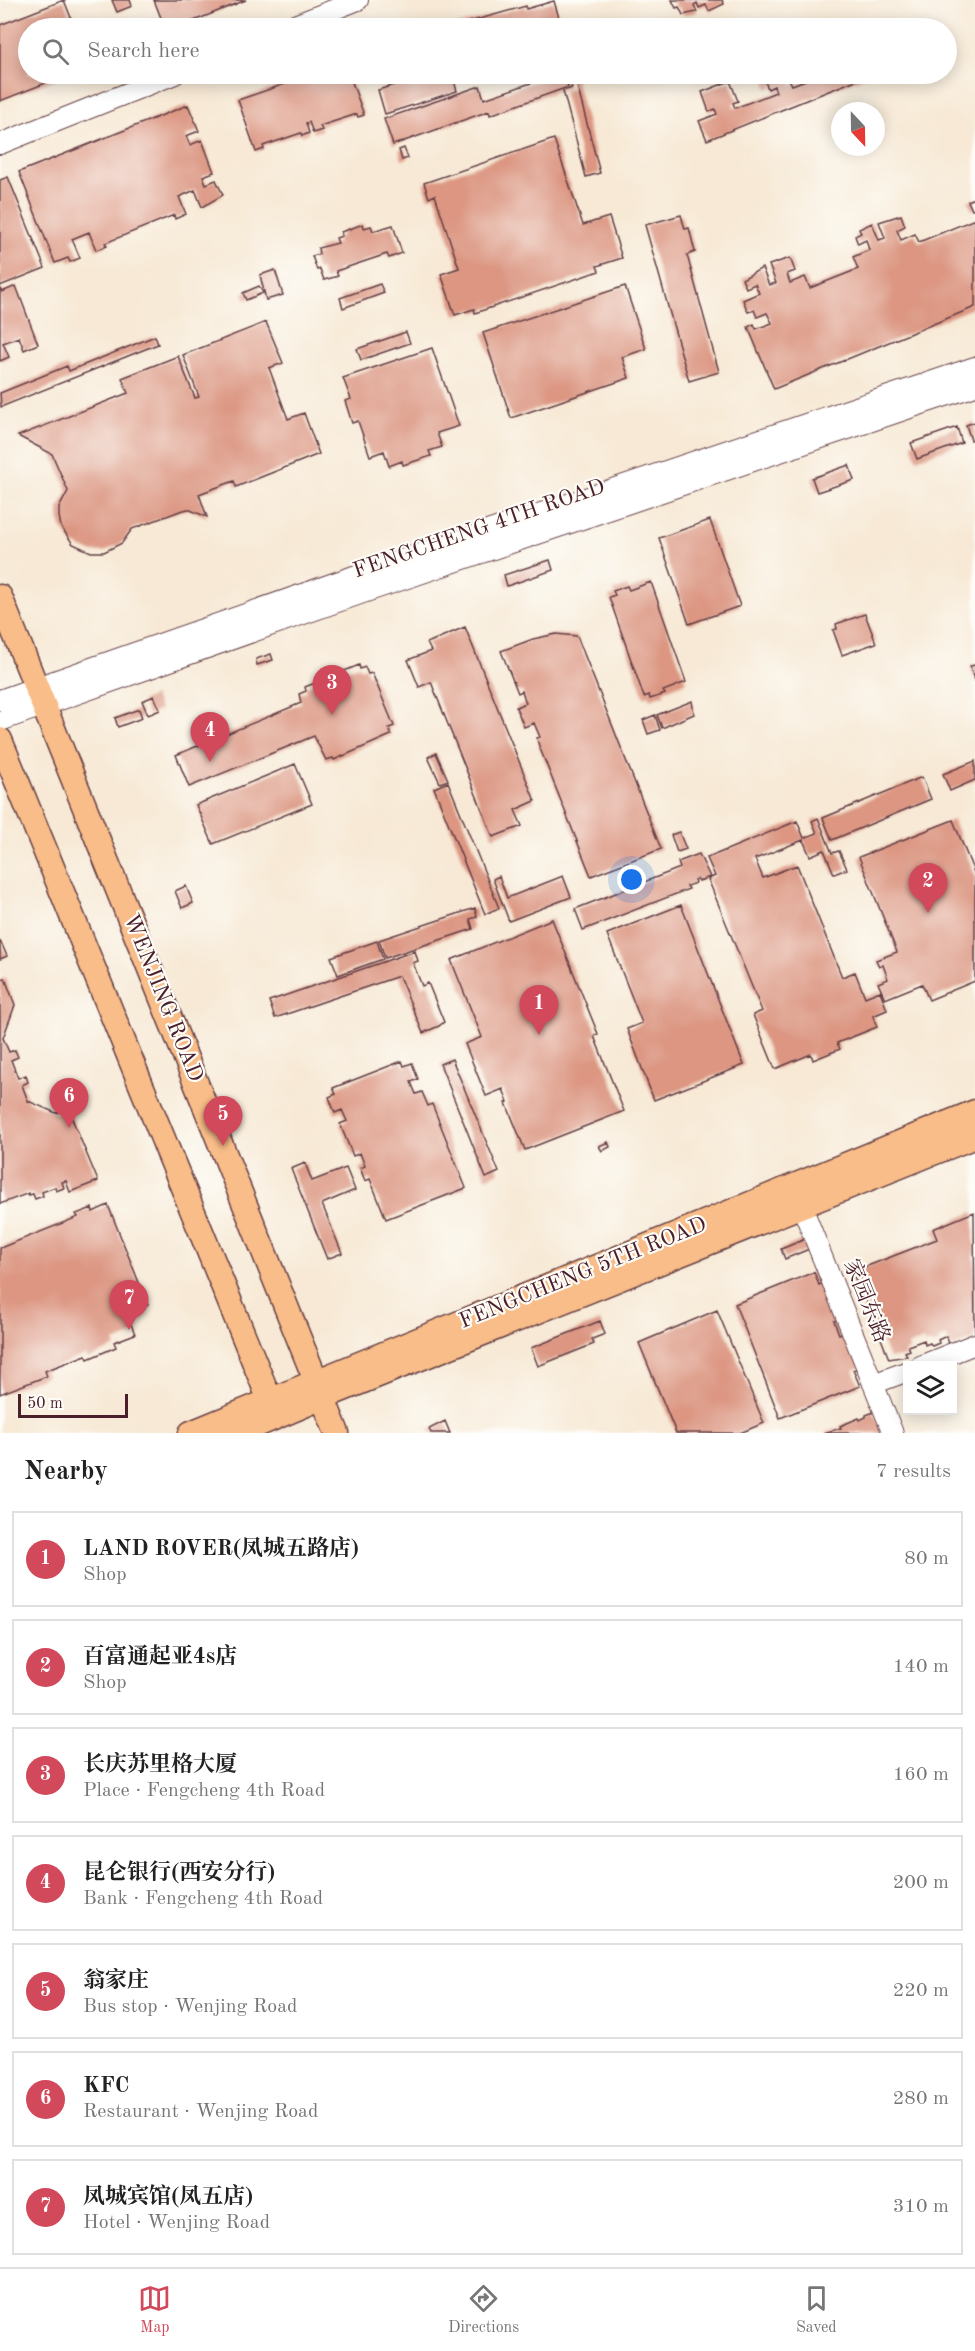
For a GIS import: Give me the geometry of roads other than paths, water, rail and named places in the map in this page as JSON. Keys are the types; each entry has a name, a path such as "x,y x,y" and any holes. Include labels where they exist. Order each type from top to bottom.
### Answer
{"main road":[{"name":"WENJING ROAD","path":"0,597 337,1433"},
{"path":"0,740 277,1417"},
{"name":"FENGCHENG 5TH ROAD","path":"798,1196 975,1112"},
{"name":"FENGCHENG 5TH ROAD","path":"238,1433 277,1417 320,1389 798,1196 975,1136"},
{"name":"FENGCHENG 5TH ROAD","path":"191,1433 277,1417"}],"street":[{"path":"312,18 358,0"},
{"path":"0,144 151,84"},
{"name":"FENGCHENG 4TH ROAD","path":"0,721 40,695 975,367"},
{"name":"FENGCHENG 4TH ROAD","path":"0,700 40,695 363,593 975,386"},
{"name":"家园东路","path":"798,1196 893,1433"},
{"path":"930,1361 975,1344"},
{"path":"873,1384 903,1373"}],"place":[{"name":"长庆苏里格大厦","path":"332,715"},
{"name":"昆仑银行(西安分行)","path":"210,762"},
{"name":"百富通起亚4s店","path":"928,913"},
{"name":"LAND ROVER(凤城五路店)","path":"539,1035"},
{"name":"KFC","path":"69,1128"},
{"name":"翁家庄","path":"223,1146"},
{"name":"凤城宾馆(凤五店)","path":"129,1330"}]}
